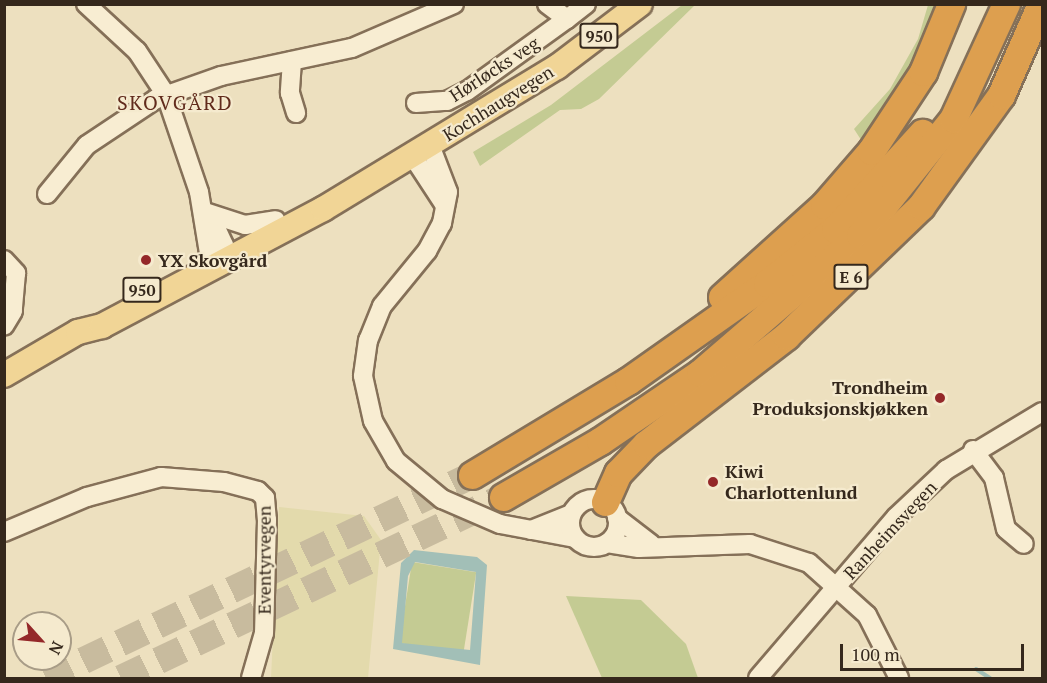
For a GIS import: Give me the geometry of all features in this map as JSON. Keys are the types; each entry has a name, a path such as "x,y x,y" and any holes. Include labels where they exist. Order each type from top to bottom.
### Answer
{"highway":[{"name":"E 6","path":"695,336 710,308 817,212 871,151 923,72 951,4"},
{"name":"E 6","path":"472,475 695,336 802,256 888,176 938,110 987,4"},
{"name":"E 6","path":"898,194 953,119 1006,4"},
{"name":"E 6","path":"503,497 600,441 708,367 806,286 898,194 953,147 991,87 1026,4"},
{"name":"E 6","path":"611,510 629,460 786,336 921,206 1001,95 1041,4"}],"main road":[{"name":"Kochhaugvegen","path":"219,253 349,190 421,150 557,67 640,4"},
{"name":"Kochhaugvegen","path":"4,375 78,332 102,326 219,253 312,200 349,190"}],"street":[{"path":"86,4 136,51 166,95 219,253"},
{"path":"547,4 567,19"},
{"name":"Hørløcks veg","path":"416,103 447,101 467,91 586,4"},
{"path":"47,194 87,145 166,95 221,76 292,61 384,37 451,5"},
{"path":"292,61 290,93 296,113"},
{"path":"421,150 448,192 434,241 374,322 363,363 368,405 387,450 416,482 482,518 531,531 575,538 587,546 607,543 639,548 651,544 750,544 809,563 839,585 758,678"},
{"path":"207,213 245,225 276,220"},
{"path":"4,260 16,273 13,311 4,326"},
{"name":"Ranheimsvegen","path":"899,678 877,628 839,585 896,517 973,450 1042,412"},
{"path":"973,450 994,478 1006,529 1024,544"},
{"name":"Eventyrvegen","path":"4,532 87,497 161,477 224,482 258,491 265,498 267,520 264,633 251,678"},
{"path":"531,531 572,514 587,500 611,510 651,544"},
{"path":"607,543 616,532 611,510"},
{"path":"572,514 575,538"}],"shaded area":[{"path":"279,507 364,516 381,540 368,678 271,678"}],"green space":[{"path":"682,5 695,5 599,99 581,109 560,110 480,166 473,152 551,105"},
{"path":"928,5 939,5 929,38 865,146 854,129 890,89 918,39"},
{"path":"412,562 476,572 463,653 399,643"},
{"path":"566,596 641,600 686,644 698,678 602,678"}],"water":[{"path":"414,550 477,557 487,565 480,665 393,649 401,563","holes":["415,562 476,572 470,650 402,643 408,576"]}],"waterway":[{"path":"976,669 990,678"}],"tunnel":[{"path":"46,678 472,475"},
{"path":"121,678 503,497"}],"place":[{"name":"YX Skovgård","path":"146,260"},
{"name":"Trondheim Produksjonskjøkken","path":"940,398"},
{"name":"Kiwi Charlottenlund","path":"713,482"}],"district":[{"name":"SKOVGÅRD","path":"175,102"}]}
